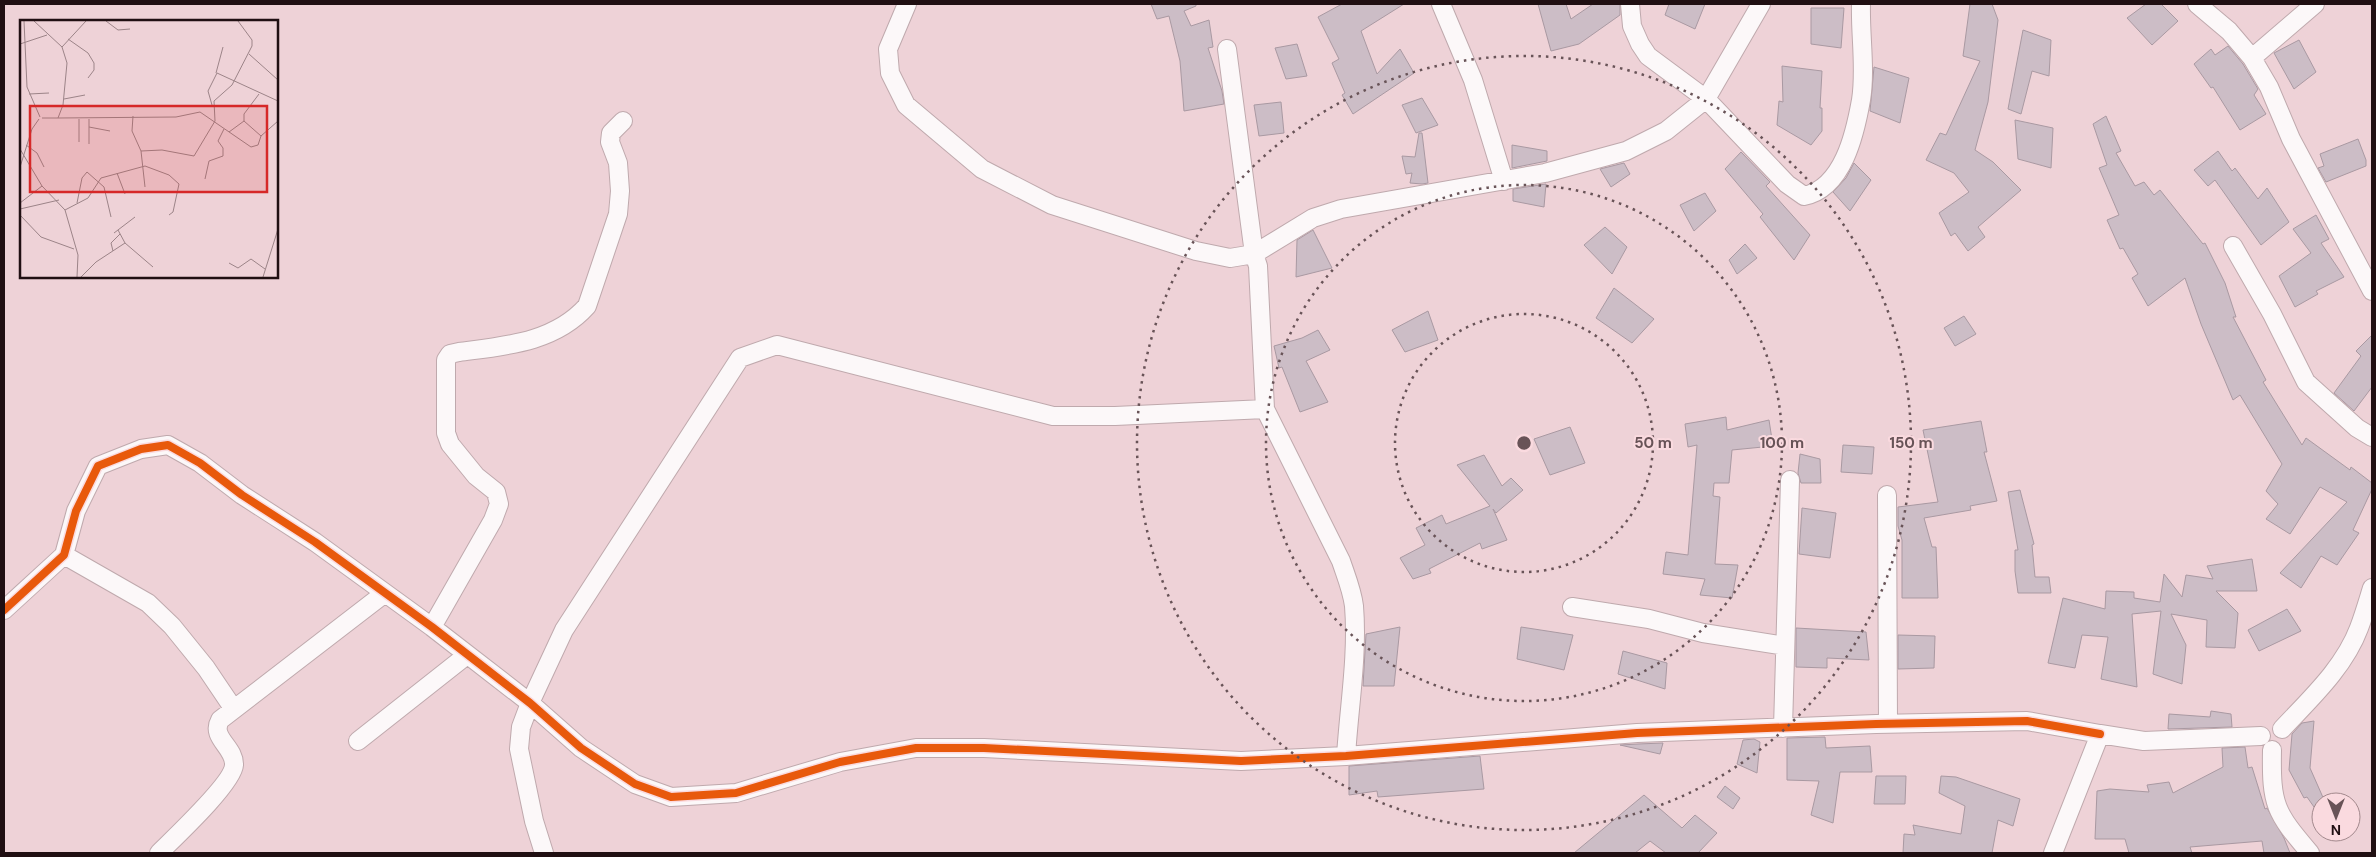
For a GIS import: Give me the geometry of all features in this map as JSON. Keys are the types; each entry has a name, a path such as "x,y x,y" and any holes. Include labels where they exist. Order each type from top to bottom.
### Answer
{"street":[{"path":"907,4 888,49 890,73 906,105 982,169 1052,206 1196,251 1230,258 1254,254 1313,218 1341,209 1545,173 1626,151 1666,131 1706,99 1761,4"},
{"path":"1440,4 1473,80 1504,181"},
{"path":"1630,4 1632,26 1648,56 1706,99 1787,184 1804,196 1816,193 1834,178 1851,140 1861,98 1861,4"},
{"path":"2197,4 2229,31 2252,58 2269,87 2291,139 2372,291"},
{"path":"2252,58 2316,4"},
{"path":"1227,49 1254,254 1258,266 1265,409 1348,580 1354,605 1353,657 1346,756"},
{"path":"432,627 493,520 499,504 496,492 476,476 446,433 446,360 450,354 526,343 539,339 579,315 586,306 618,214 620,191 618,163 610,142 611,133 622,121"},
{"path":"2233,246 2272,314 2306,382 2357,428 2372,437"},
{"path":"544,853 534,821 519,749 522,727 530,703 564,630 740,358 778,346 1053,416 1115,416 1265,409"},
{"path":"4,610 64,555 76,511 98,466 140,449 168,446 200,463 242,495 315,542 432,627 530,703 581,748 635,784 671,797 736,793 840,762 916,748 984,748 1241,761 1346,756 1637,733 1888,723 2028,721 2144,741 2261,736"},
{"path":"1783,728 1790,480"},
{"path":"1887,494 1888,723"},
{"path":"64,555 148,603 172,626 206,668 233,708"},
{"path":"2282,729 2312,698 2337,666 2358,630 2372,588"},
{"path":"159,853 217,792 232,773 234,763 232,756 217,733 216,726 220,720 233,708 385,593"},
{"path":"1572,607 1649,619 1703,633 1786,646"},
{"path":"358,741 467,655"},
{"path":"2276,725 2282,729 2285,740 2283,745 2272,750 2262,743 2261,736 2263,730 2269,726 2276,725"},
{"path":"2053,853 2100,734"},
{"path":"2272,750 2274,797 2284,822 2310,853"}],"building":[{"path":"1151,4 1196,4 1196,6 1184,11 1191,26 1209,20 1213,47 1208,48 1222,91 1224,104 1184,111 1180,61 1169,16 1157,19"},
{"path":"1342,4 1404,4 1361,31 1377,74 1400,49 1414,73 1353,114 1342,95 1345,93 1332,63 1339,59 1318,17"},
{"path":"1538,4 1566,4 1571,19 1593,4 1620,4 1620,15 1579,44 1551,51"},
{"path":"1669,4 1705,4 1695,29 1665,15"},
{"path":"1970,4 1992,4 1998,20 1988,102 1975,150 1993,162 2021,190 1978,227 1985,237 1968,251 1955,233 1951,236 1939,213 1969,192 1954,173 1926,160 1940,133 1946,135 1980,61 1963,56"},
{"path":"2146,4 2161,4 2178,21 2152,45 2127,18"},
{"path":"1811,8 1844,8 1841,48 1811,44"},
{"path":"2023,30 2051,40 2049,76 2032,71 2021,114 2008,109"},
{"path":"2299,40 2316,72 2294,89 2274,53"},
{"path":"1297,44 1307,76 1286,79 1275,48"},
{"path":"2228,46 2243,64 2258,89 2254,95 2266,114 2240,130 2213,87 2211,88 2194,64 2211,49 2215,55"},
{"path":"1782,66 1822,71 1820,108 1822,108 1822,131 1811,145 1777,125 1779,101 1783,102"},
{"path":"1874,67 1909,78 1900,123 1870,111"},
{"path":"1422,98 1438,125 1416,133 1402,105"},
{"path":"1281,102 1284,133 1259,136 1254,105"},
{"path":"2106,116 2121,151 2116,153 2135,186 2144,182 2154,195 2160,190 2203,244 2205,243 2225,283 2236,317 2233,317 2266,380 2263,382 2302,445 2306,438 2350,470 2351,467 2372,483 2372,489 2353,530 2359,533 2337,565 2321,556 2301,588 2280,573 2347,502 2320,487 2290,534 2266,519 2278,504 2266,491 2282,464 2240,395 2233,400 2201,324 2185,278 2148,306 2132,278 2138,274 2123,248 2120,249 2107,220 2119,215 2099,168 2107,165 2093,124"},
{"path":"2015,120 2053,128 2051,168 2018,159"},
{"path":"1419,133 1422,133 1428,183 1422,184 1410,183 1412,173 1406,174 1402,156 1415,157"},
{"path":"2358,139 2366,160 2366,166 2326,182 2318,168 2324,166 2320,154"},
{"path":"1512,145 1547,151 1547,161 1512,168"},
{"path":"2218,151 2232,171 2235,168 2258,199 2267,188 2289,222 2261,245 2215,180 2208,186 2194,170"},
{"path":"1741,152 1770,182 1766,186 1810,235 1794,260 1760,217 1763,214 1725,169"},
{"path":"1624,163 1630,174 1611,187 1600,169"},
{"path":"1854,163 1871,180 1850,211 1833,192 1846,178"},
{"path":"1546,184 1544,207 1513,201 1513,189"},
{"path":"1705,193 1716,211 1694,231 1680,205"},
{"path":"2316,215 2329,239 2321,243 2344,277 2316,291 2318,294 2295,307 2279,276 2311,253 2293,229"},
{"path":"1605,227 1627,247 1612,274 1584,245"},
{"path":"1313,230 1332,268 1296,277 1297,240"},
{"path":"1745,244 1757,258 1737,274 1729,260"},
{"path":"1614,288 1654,319 1632,343 1596,318"},
{"path":"1428,311 1438,340 1405,352 1392,330"},
{"path":"1964,316 1976,334 1955,346 1944,328"},
{"path":"1318,330 1330,350 1306,361 1328,402 1300,412 1282,367 1279,368 1274,346 1302,338"},
{"path":"2372,335 2372,387 2354,411 2334,393 2361,356 2356,351"},
{"path":"1726,417 1727,430 1769,420 1773,446 1732,450 1729,483 1714,483 1713,496 1720,497 1715,564 1738,565 1732,598 1700,595 1705,579 1663,574 1666,552 1688,555 1697,445 1688,447 1685,424"},
{"path":"1981,421 1987,452 1984,452 1997,501 1970,506 1971,510 1924,518 1932,547 1936,547 1938,598 1902,598 1902,540 1898,526 1898,507 1938,502 1923,430"},
{"path":"1570,427 1585,463 1550,475 1534,439"},
{"path":"1843,445 1874,447 1872,474 1841,472"},
{"path":"1800,454 1820,459 1821,483 1801,483 1798,473"},
{"path":"1484,455 1502,486 1511,478 1523,490 1496,513 1493,509 1507,540 1482,549 1480,543 1429,569 1431,573 1413,579 1400,558 1425,545 1416,528 1442,515 1446,524 1490,506 1457,465"},
{"path":"2020,490 2034,544 2032,545 2035,577 2049,577 2051,593 2018,593 2015,550 2018,550 2008,492"},
{"path":"1802,508 1836,513 1830,558 1799,554"},
{"path":"2252,559 2257,591 2216,591 2238,613 2235,648 2206,647 2207,620 2171,614 2186,645 2182,684 2153,674 2161,611 2132,614 2137,687 2101,679 2108,637 2082,635 2075,668 2048,663 2063,598 2105,609 2106,591 2134,592 2134,598 2160,602 2164,574 2182,597 2186,575 2213,579 2207,566"},
{"path":"2287,609 2301,631 2259,651 2248,630"},
{"path":"1400,627 1394,686 1363,686 1366,634"},
{"path":"1521,627 1573,635 1564,670 1517,659"},
{"path":"1796,628 1866,632 1869,660 1827,658 1827,668 1796,667"},
{"path":"1898,635 1935,636 1934,668 1898,669"},
{"path":"1623,651 1667,663 1665,689 1618,674"},
{"path":"2211,711 2231,714 2232,727 2168,729 2169,714 2210,717"},
{"path":"2314,721 2310,768 2321,792 2311,792 2311,803 2307,797 2304,798 2289,770 2292,734 2302,723"},
{"path":"1825,737 1826,748 1870,746 1872,772 1840,772 1833,823 1811,815 1819,781 1787,780 1787,738"},
{"path":"1754,739 1760,742 1757,773 1737,764 1743,740"},
{"path":"1663,743 1660,754 1620,745 1638,744"},
{"path":"2245,747 2248,768 2252,767 2265,809 2267,808 2290,853 2264,853 2262,841 2190,847 2192,853 2129,853 2125,839 2095,839 2097,791 2110,789 2149,792 2147,785 2169,782 2173,793 2223,767 2222,748"},
{"path":"1480,756 1484,789 1378,797 1377,791 1349,795 1349,766"},
{"path":"1876,776 1906,776 1905,804 1874,804"},
{"path":"1941,776 1956,777 2020,799 2013,826 1998,820 1992,853 1903,853 1904,834 1915,835 1913,825 1961,834 1965,806 1939,793"},
{"path":"1725,786 1740,798 1733,809 1717,797"},
{"path":"1644,795 1682,828 1695,815 1717,833 1698,853 1666,853 1650,841 1635,853 1574,853"}],"cycle path":[{"path":"4,610 64,555 76,511 98,466 141,449 168,445 200,463 242,495 315,542 432,627 530,703 581,748 635,784 671,797 736,793 840,762 916,748 984,748 1241,761 1346,756 1637,733 1876,724 2027,721 2100,734"}]}
